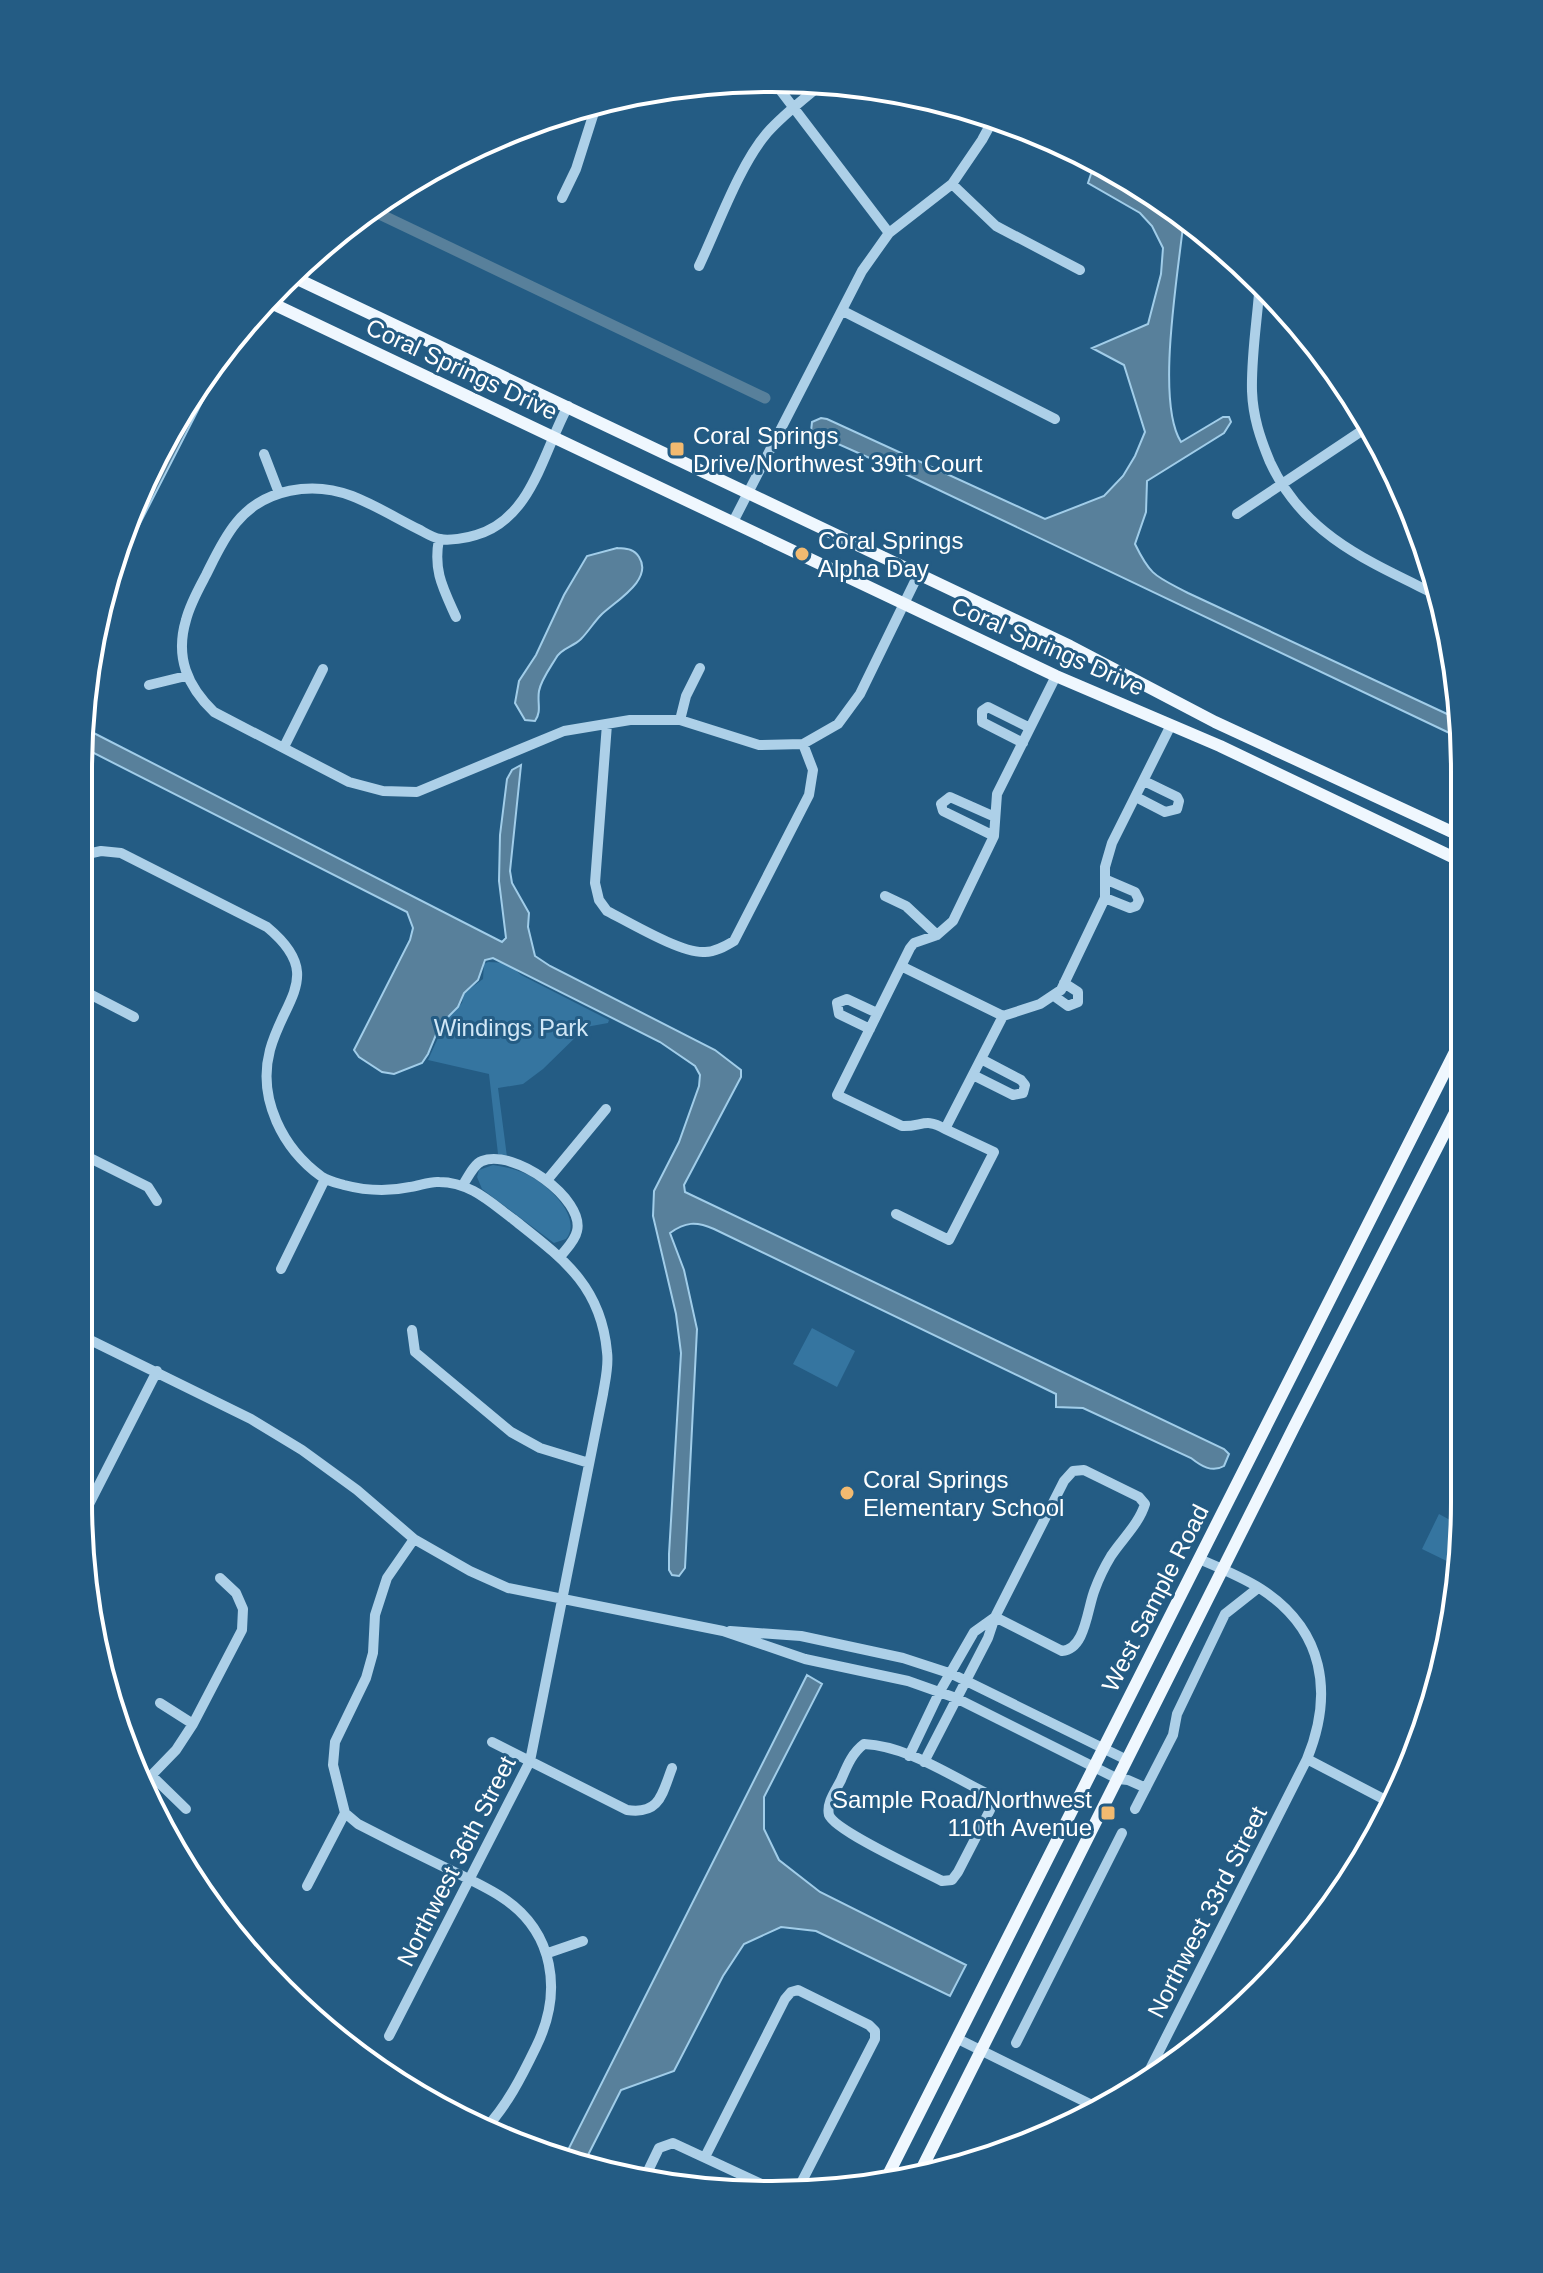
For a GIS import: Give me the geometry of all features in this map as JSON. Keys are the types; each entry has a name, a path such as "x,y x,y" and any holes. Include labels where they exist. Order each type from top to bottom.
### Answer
{"main road":[{"name":"Coral Springs Drive","path":"302,281 1070,646 1217,723 1451,832"},
{"name":"Coral Springs Drive","path":"277,306 1056,676 1171,725 1451,856"},
{"name":"West Sample Road","path":"891,2170 1451,1060"},
{"name":"West Sample Road","path":"924,2163 1451,1120"}],"street":[{"path":"781,92 889,233"},
{"path":"699,266 749,160 766,134 811,93"},
{"path":"562,198 576,169 593,116"},
{"path":"733,522 862,271 889,233 952,184 989,128"},
{"path":"952,184 996,226 1080,270"},
{"path":"1259,298 1252,389 1256,427 1281,486 1295,504 1335,540 1360,557 1426,590"},
{"path":"843,311 1055,419"},
{"path":"568,406 552,435 533,485 518,509 497,526 475,536 439,539 354,496 328,488 304,487 279,493 258,504 238,520 222,542 188,611 181,635 181,655 186,676 199,698 214,712 349,782 383,791 417,792 564,731 630,720 680,720 759,745 803,744 838,724 860,694 918,575"},
{"path":"1237,514 1360,432"},
{"path":"264,454 279,493"},
{"path":"439,539 435,559 438,577 456,617"},
{"path":"680,720 686,696 700,668"},
{"path":"284,747 323,669"},
{"path":"149,685 186,676"},
{"path":"896,1214 949,1240 994,1152 927,1121 902,1126 837,1095 914,943 937,935 953,921 994,836 997,794 1056,676"},
{"path":"1023,743 982,722 982,711 988,707 1030,728"},
{"path":"607,724 595,883 599,900 607,911 689,951 704,953 734,941 809,795 813,770 803,744"},
{"path":"901,966 1003,1016 1054,996 1064,983 1105,898 1105,867 1112,843 1171,725"},
{"path":"1136,797 1165,812 1177,809 1177,797 1144,781"},
{"path":"994,836 943,811 941,804 950,797 995,817"},
{"path":"92,852 121,853 267,927 280,938 294,958 297,975 295,995 270,1049 267,1071 269,1101 280,1130 293,1149 325,1179 383,1192 437,1181 463,1185 476,1165 488,1160 511,1161 548,1179 571,1209 577,1222 576,1235 560,1257"},
{"path":"1105,898 1130,908 1136,906 1139,900 1135,892 1107,880"},
{"path":"885,896 906,906 937,935"},
{"path":"1054,996 1068,1006 1078,1002 1078,992 1064,983"},
{"path":"92,995 134,1017"},
{"path":"870,1029 839,1014 837,1003 847,999 877,1013"},
{"path":"945,1129 1003,1016"},
{"path":"973,1075 1013,1095 1023,1093 1025,1085 1021,1080 981,1059"},
{"path":"548,1179 606,1109"},
{"path":"92,1159 148,1187 157,1201"},
{"path":"281,1269 325,1179"},
{"name":"Northwest 36th Street","path":"389,2036 530,1761 603,1394 608,1355 601,1321 586,1286 560,1257 485,1197 463,1185"},
{"path":"412,1330 415,1352 501,1425 540,1448 589,1463"},
{"path":"92,1341 251,1419 302,1450 357,1490 414,1539 470,1571 508,1588 723,1631 805,1659 888,1675 940,1691 1094,1768 1146,1788"},
{"path":"92,1498 157,1371"},
{"path":"924,1762 988,1638 995,1617 1064,1481 1073,1471 1084,1470 1139,1497 1145,1504 1110,1558 1094,1592 1078,1642 1069,1650 1062,1651 995,1617"},
{"path":"414,1539 387,1578 375,1615 373,1653 366,1678 335,1742 333,1765 345,1813 358,1824 503,1898 531,1925 548,1953 552,1989 548,2023 493,2121"},
{"name":"Northwest 33rd Street","path":"1153,2063 1307,1759 1317,1734 1322,1707 1321,1680 1315,1653 1301,1627 1283,1606 1258,1588 1199,1559"},
{"path":"150,1776 176,1750 193,1724 242,1630 243,1609 236,1593 220,1578"},
{"path":"1135,1809 1173,1735 1177,1714 1225,1614 1258,1588"},
{"path":"909,1756 940,1691 974,1632 995,1617"},
{"path":"723,1631 776,1633 873,1650 952,1674 1127,1760"},
{"path":"160,1703 193,1724"},
{"path":"492,1742 627,1810 640,1812 652,1808 672,1768"},
{"path":"864,1744 874,1744 924,1762 986,1793 991,1801 990,1810 952,1880 942,1881 883,1852 834,1822 829,1813 829,1803 854,1751 864,1744"},
{"path":"1307,1759 1383,1799"},
{"path":"154,1783 186,1809"},
{"path":"307,1886 345,1813"},
{"path":"1016,2043 1122,1833"},
{"path":"548,1953 583,1941"},
{"path":"705,2157 785,1999 798,1990 869,2025 875,2031 875,2039 802,2180"},
{"path":"958,2039 1087,2103"},
{"path":"649,2170 659,2148 673,2143 754,2181"}],"green space":[{"name":"Windings Park","path":"508,963 521,975 609,1020 608,1023 586,1027 523,1084 498,1088 507,1157 498,1154 489,1074 428,1060 442,1029 440,1025 462,1003 464,993 483,979 484,964"},
{"path":"493,1165 530,1176 557,1198 570,1223 566,1239 554,1243 482,1189 477,1177 479,1170"},
{"path":"812,1328 855,1351 837,1387 793,1364"},
{"path":"1439,1514 1451,1520 1448,1562 1422,1549"}],"shaded area":[{"path":"1092,172 1182,230 1169,367 1173,423 1181,442 1223,417 1229,417 1231,422 1224,433 1147,481 1146,512 1135,544 1150,570 1188,593 1449,715 1450,733 811,432 812,422 827,419 1045,519 1104,496 1123,476 1145,432 1124,365 1092,348 1148,324 1161,274 1163,248 1152,226 1140,213 1088,183"},
{"path":"203,401 137,529 162,471"},
{"path":"617,548 632,550 639,557 642,566 637,582 601,615 581,639 558,655 540,687 535,721 525,720 515,703 519,681 536,655 564,595 587,556"},
{"path":"93,733 502,942 506,938 499,881 500,835 507,779 512,770 521,765 510,871 512,883 529,913 528,927 535,956 715,1050 741,1070 741,1077 684,1185 685,1192 1224,1449 1229,1454 1224,1466 1207,1468 1083,1408 1056,1407 1056,1394 714,1229 696,1224 686,1225 670,1233 684,1270 697,1329 685,1568 679,1576 672,1575 669,1554 681,1353 676,1314 653,1216 654,1191 679,1142 700,1075 695,1066 660,1042 493,958 485,960 478,980 440,1025 422,1063 394,1074 382,1072 359,1057 354,1050 410,940 413,928 407,912 92,752"},
{"path":"807,1675 822,1684 764,1797 764,1829 779,1860 820,1892 966,1965 950,1996 816,1931 781,1927 744,1944 723,1976 674,2071 621,2090 588,2156 568,2150"}],"waterway":[{"path":"382,215 765,398"}],"place":[{"name":"Coral Springs Drive/Northwest 39th Court","path":"677,449"},
{"name":"Coral Springs Alpha Day","path":"802,554"},
{"name":"Coral Springs Elementary School","path":"847,1493"},
{"name":"Sample Road/Northwest 110th Avenue","path":"1108,1813"}]}
